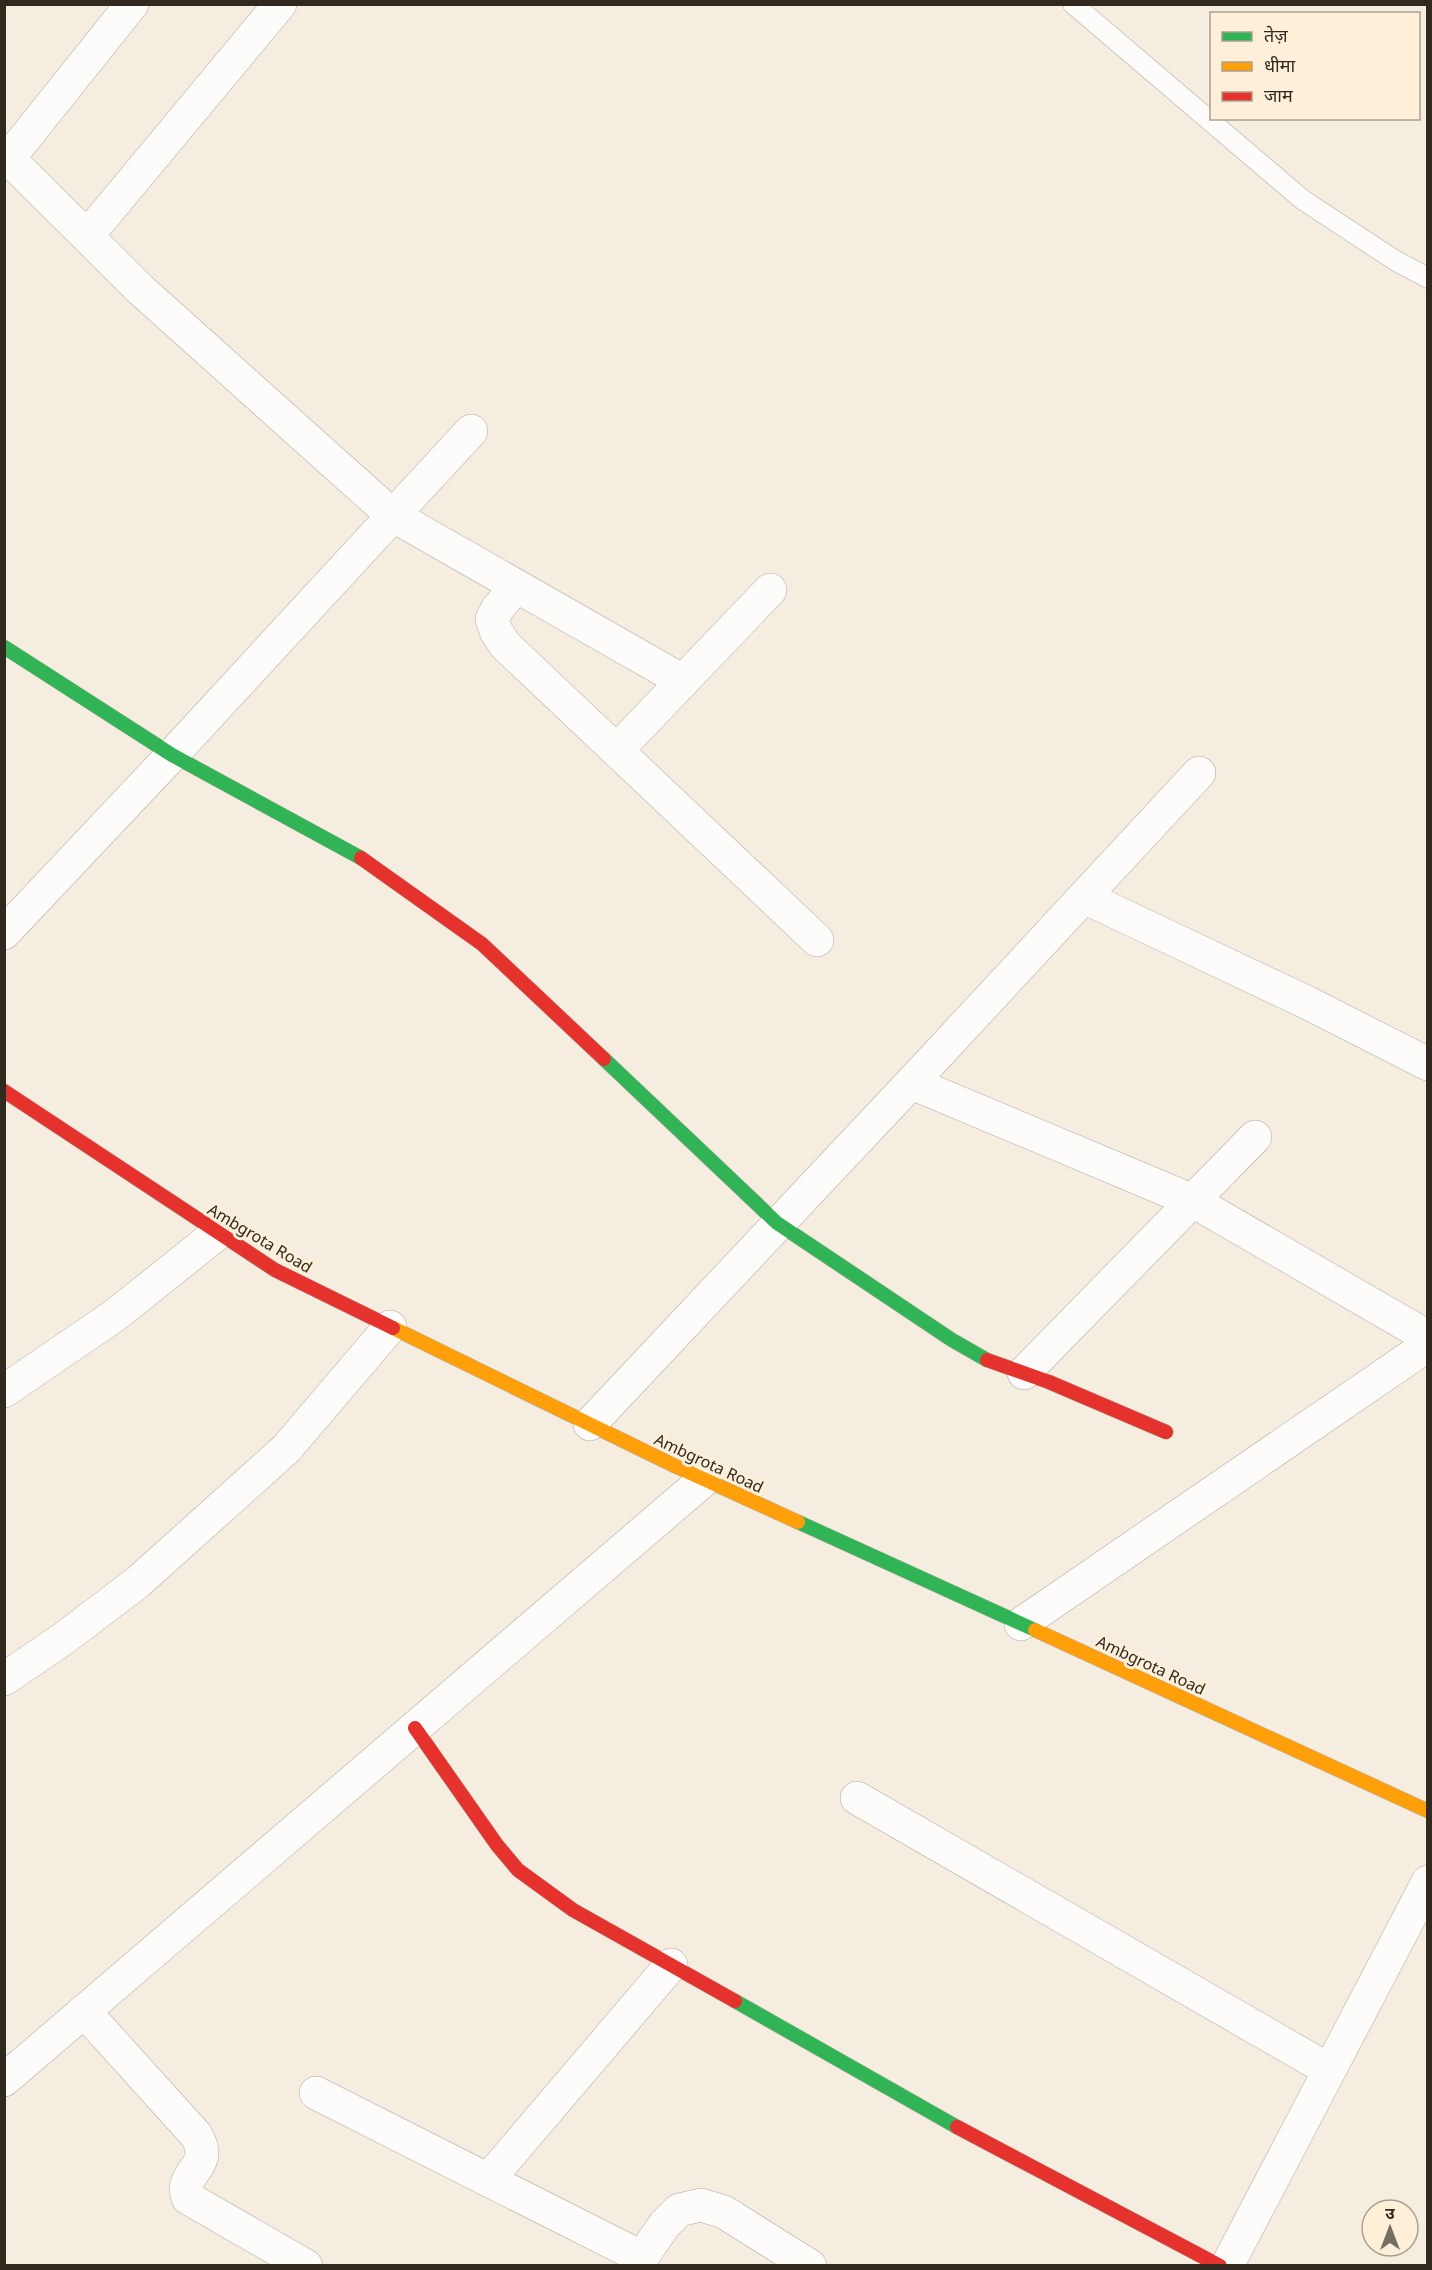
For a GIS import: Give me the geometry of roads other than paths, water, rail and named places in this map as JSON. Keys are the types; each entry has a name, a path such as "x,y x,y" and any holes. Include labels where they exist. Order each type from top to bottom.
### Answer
{"street":[{"path":"132,4 7,156 141,290 392,515 683,681"},
{"path":"87,236 280,4"},
{"path":"4,933 471,431"},
{"path":"516,587 492,619 505,645 817,940"},
{"path":"617,750 770,590"},
{"path":"4,647 172,755 369,863 482,944 777,1223 952,1340 991,1362 1024,1373 1166,1432"},
{"path":"590,1424 777,1223 912,1083 1199,773"},
{"path":"1084,897 1308,1003 1428,1064"},
{"path":"912,1083 1192,1201 1428,1337"},
{"name":"Ambgrota Road","path":"4,1091 275,1270 705,1479 1428,1811"},
{"path":"1024,1373 1254,1137"},
{"path":"4,1391 114,1316 218,1233"},
{"path":"4,1679 63,1639 138,1582 286,1449 390,1327"},
{"path":"1021,1624 1428,1345"},
{"path":"4,2080 705,1479"},
{"path":"415,1728 497,1845 518,1870 573,1910 995,2148 1220,2265"},
{"path":"857,1798 1329,2070"},
{"path":"1227,2265 1428,1882"},
{"path":"488,2180 670,1965"},
{"path":"84,2011 196,2135 202,2145 203,2155 198,2167 187,2180 185,2191 188,2198 306,2265"},
{"path":"316,2093 488,2180 639,2261 665,2224 679,2210 701,2205 724,2212 810,2265"}],"lane":[{"path":"1073,4 1303,200 1396,261 1428,278"}]}
